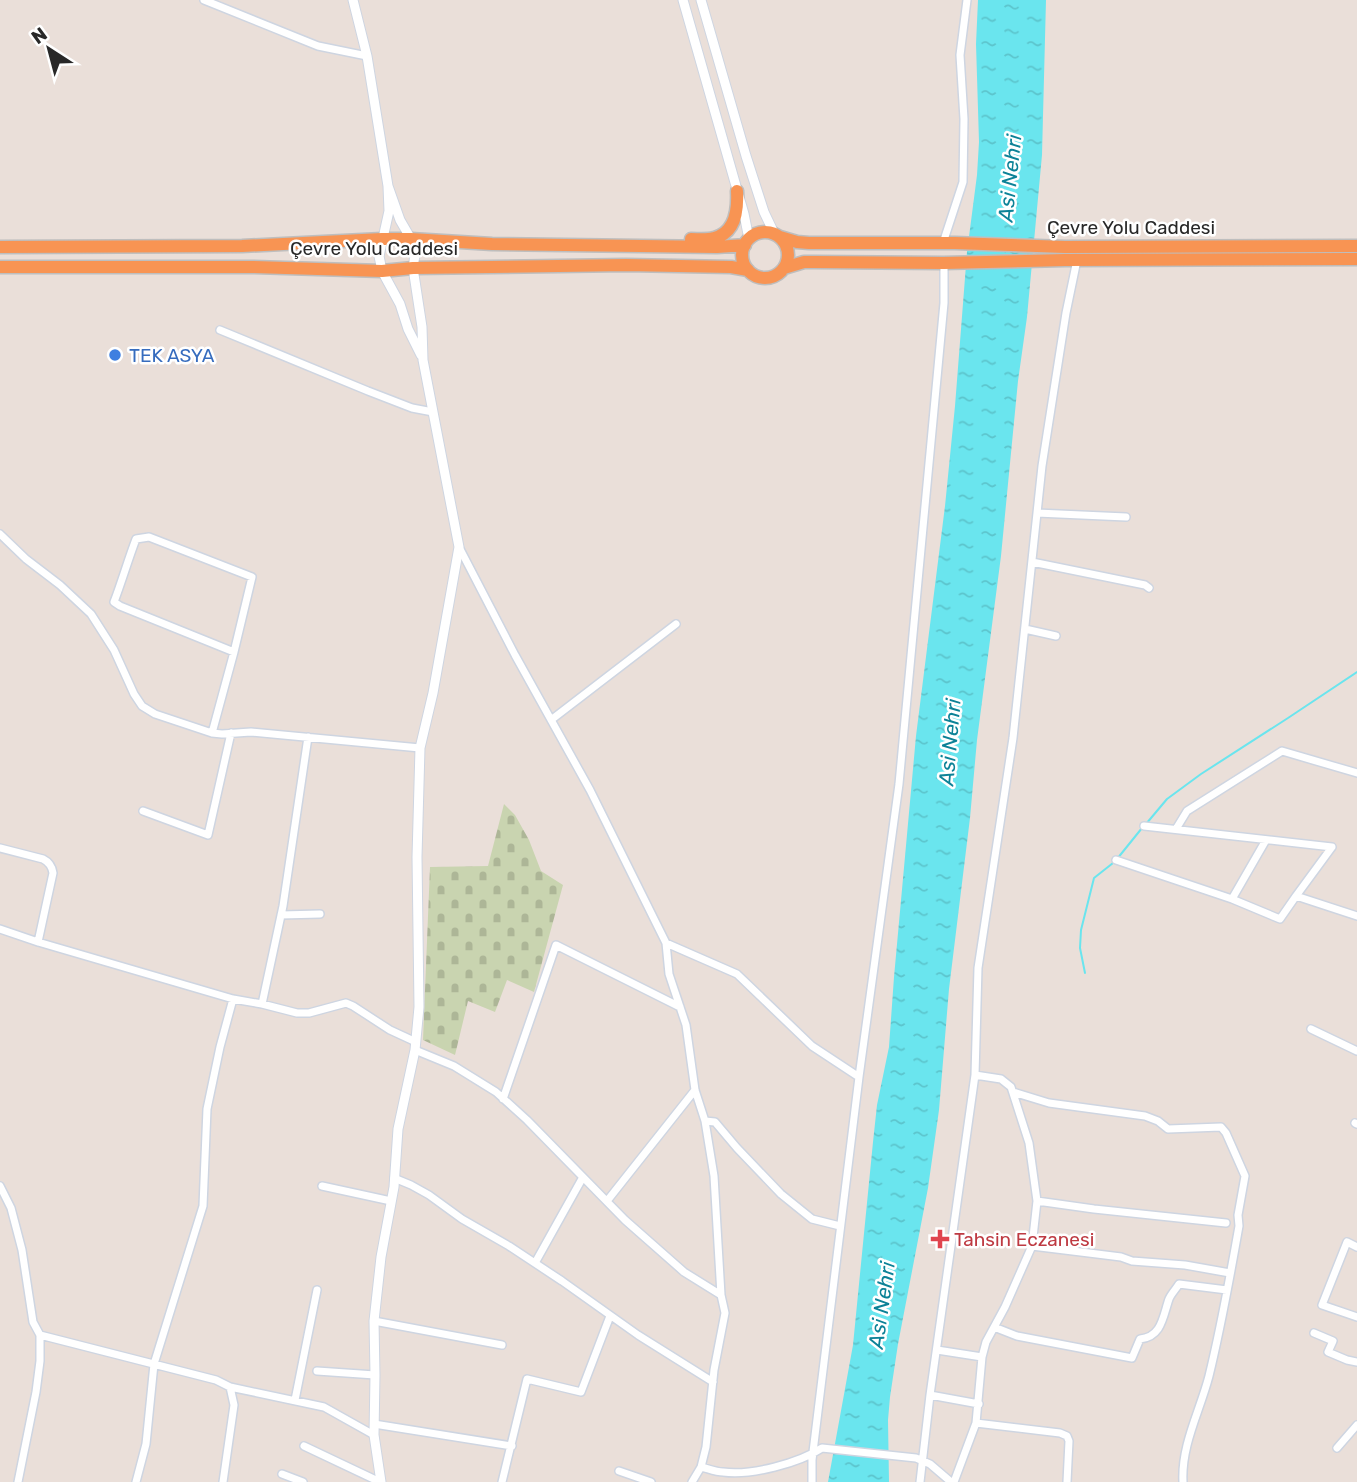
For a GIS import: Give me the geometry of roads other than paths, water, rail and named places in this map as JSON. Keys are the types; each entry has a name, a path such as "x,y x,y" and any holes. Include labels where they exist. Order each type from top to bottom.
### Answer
{"highway":[{"path":"671,246 681,241 715,238 724,233 735,219 738,208 737,191"},
{"name":"Çevre Yolu Caddesi","path":"0,247 242,246 411,239 492,244 717,247 747,242 760,232 810,243 949,243 1065,247 1357,246"},
{"path":"777,235 784,242 788,255 784,268"},
{"path":"747,242 742,258 748,270"},
{"name":"Çevre Yolu Caddesi","path":"0,267 254,267 382,271 413,268 626,265 731,267 767,278 792,264 814,262 1357,259"}],"street":[{"path":"204,0 318,46 367,56"},
{"path":"353,0 367,56 388,186 388,211 379,256 382,271 400,304 408,329 424,360"},
{"path":"683,0 737,191 747,242"},
{"path":"701,0 764,212 777,235"},
{"path":"949,243 962,182 964,119 960,55 967,0"},
{"path":"388,186 400,220 411,239 415,255 413,268 424,360 459,547 514,655 590,790 666,943 669,974 686,1025 695,1090 705,1121 714,1176 721,1295 725,1313 713,1382 706,1447 701,1467 692,1482"},
{"path":"919,1482 975,1075 978,968 1013,738 1042,466 1066,313 1071,260"},
{"path":"812,1482 813,1460 818,1450 840,1226 899,784 948,263"},
{"path":"220,330 412,408 433,412"},
{"path":"1037,513 1126,517"},
{"path":"0,534 91,614 114,650 134,694 142,706 155,714 212,733 251,732 420,748"},
{"path":"212,733 234,652 252,577 157,540 142,537 136,539 114,602 234,652"},
{"path":"380,1482 374,1435 374,1321 394,1178 398,1129 416,1046 419,1007 417,857 420,748 433,693 459,547"},
{"path":"1032,562 1149,588"},
{"path":"551,720 676,624"},
{"path":"1025,629 1056,636"},
{"path":"143,810 208,835 231,733"},
{"path":"262,1004 281,915 308,737"},
{"path":"1177,829 1187,811 1282,751 1357,773"},
{"path":"1116,860 1231,899 1280,919 1332,847 1144,826"},
{"path":"1231,899 1266,840"},
{"path":"0,848 43,859 51,865 53,873 38,942"},
{"path":"1296,896 1357,916"},
{"path":"281,915 320,915"},
{"path":"0,929 233,999 297,1013 309,1013 346,1003 353,1006 496,1092 684,1272 721,1295"},
{"path":"666,943 737,974 812,1046 859,1077"},
{"path":"503,1098 556,945 680,1007"},
{"path":"136,1482 146,1444 154,1364 203,1206 207,1109 233,999"},
{"path":"1311,1030 1357,1051"},
{"path":"701,1467 734,1473 773,1466 818,1450 922,1460 953,1482 976,1423 982,1357 986,1342 1032,1246 1037,1201 1029,1143 1011,1087 1001,1079 975,1075"},
{"path":"607,1201 695,1090"},
{"path":"1013,1092 1049,1103 1144,1116 1158,1121 1168,1129 1221,1127 1245,1176 1227,1290 1208,1379 1187,1447 1183,1482"},
{"path":"705,1121 715,1122 781,1194 812,1219 840,1226"},
{"path":"535,1262 583,1177"},
{"path":"394,1178 429,1195 462,1219 535,1262 638,1335 713,1382"},
{"path":"0,1186 14,1219 22,1250 33,1322 40,1335 36,1392 18,1482"},
{"path":"322,1186 391,1200"},
{"path":"1037,1201 1226,1223"},
{"path":"1357,1247 1347,1242 1322,1305 1357,1317"},
{"path":"1032,1246 1230,1273"},
{"path":"994,1327 1017,1336 1132,1358 1140,1339 1154,1335 1179,1284 1227,1290"},
{"path":"295,1400 317,1290"},
{"path":"502,1482 527,1379 580,1392 610,1316"},
{"path":"374,1321 502,1345"},
{"path":"1314,1334 1333,1340 1328,1352 1357,1362"},
{"path":"40,1335 216,1380 230,1387 324,1407 374,1435"},
{"path":"937,1350 982,1357"},
{"path":"317,1371 375,1375"},
{"path":"223,1482 234,1405 230,1387"},
{"path":"930,1395 978,1404"},
{"path":"976,1423 1060,1433 1066,1436 1069,1441 1067,1482"},
{"path":"374,1424 512,1446"},
{"path":"1338,1448 1357,1425"},
{"path":"304,1446 380,1482"},
{"path":"619,1471 651,1482"},
{"path":"733,1482 734,1473"},
{"path":"282,1474 303,1482"}],"water":[{"name":"Asi Nehri","path":"978,0 1046,0 1042,155 1027,317 949,989 939,1110 928,1188 890,1397 889,1482 828,1482 853,1345 877,1105 889,1047 916,736 945,506 967,252 977,175"}],"waterway":[{"path":"1146,824 1167,799 1201,774 1357,672"},
{"path":"1117,859 1142,828"},
{"path":"1085,973 1080,948 1081,930 1094,878 1113,863"}],"place":[{"name":"TEK ASYA","path":"115,355"},
{"name":"Tahsin Eczanesi","path":"940,1239"}]}
